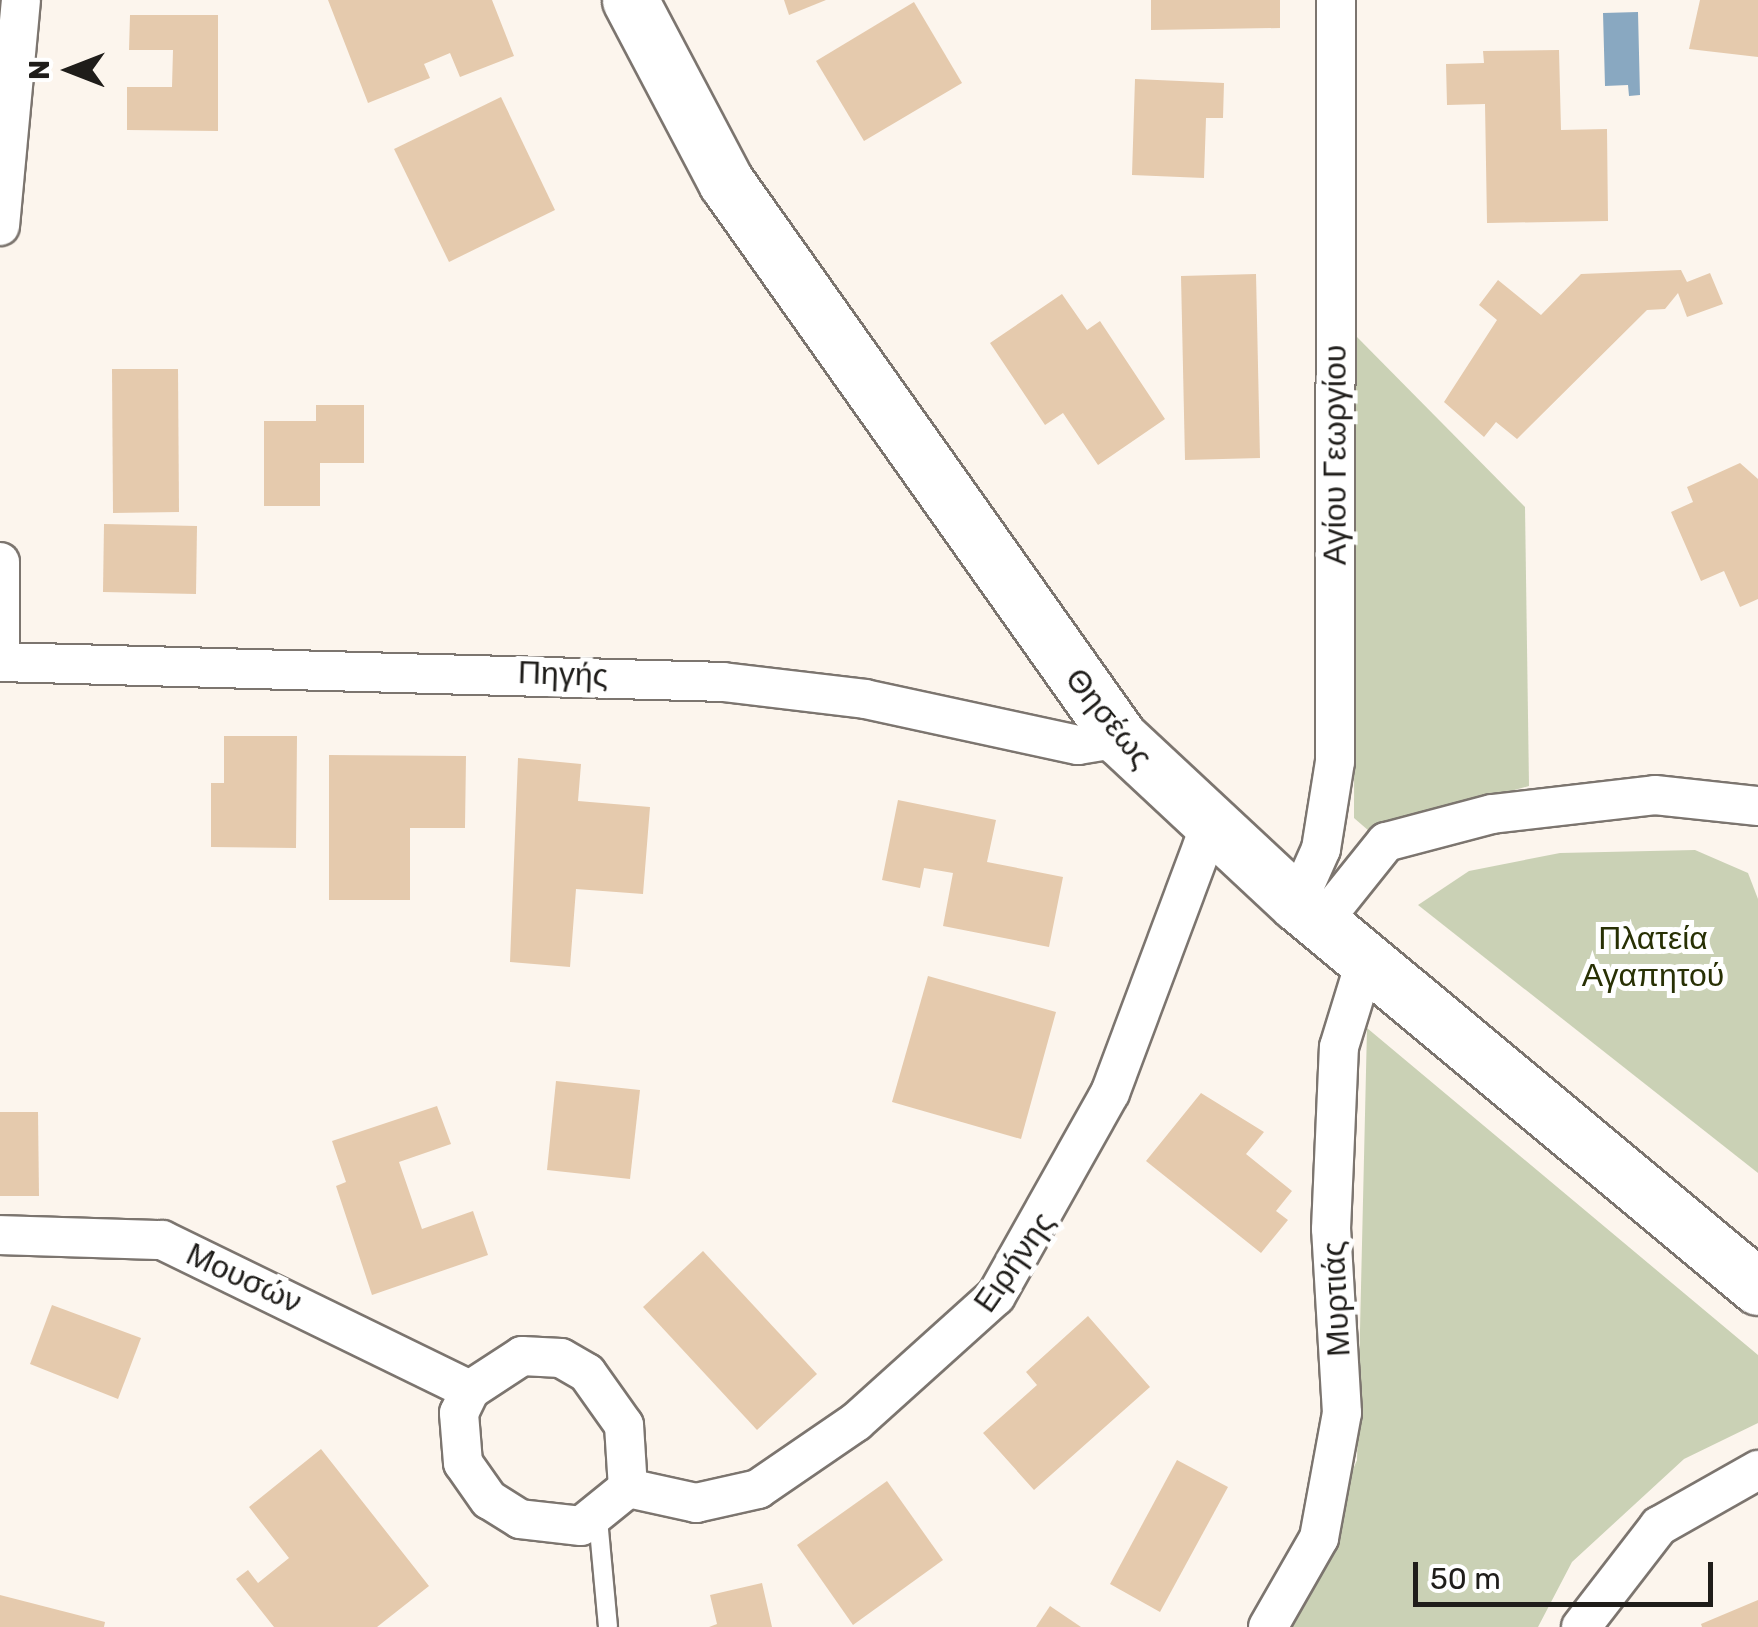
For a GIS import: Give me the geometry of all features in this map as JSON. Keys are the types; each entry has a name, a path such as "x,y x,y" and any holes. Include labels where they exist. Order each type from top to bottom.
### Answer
{"main road":[{"name":"Θησέως","path":"630,0 726,182 1120,738 1210,826 1310,913 1758,1288"}],"street":[{"path":"0,226 21,0"},
{"name":"Αγίου Γεωργίου","path":"1310,913 1335,762 1336,0"},
{"path":"0,562 0,660"},
{"name":"Πηγής","path":"0,660 723,682 865,698 1078,745 1120,738"},
{"path":"1310,913 1386,842 1492,814 1656,795 1758,806"},
{"name":"Ειρήνης","path":"628,1488 696,1503 758,1489 856,1422 996,1296 1110,1093 1210,826"},
{"name":"Μυρτιάς","path":"1268,1627 1319,1538 1342,1413 1331,1229 1339,1047 1366,960"},
{"name":"Μουσών","path":"0,1235 162,1240 470,1390"},
{"path":"522,1356 561,1358 587,1374 624,1425 628,1488 598,1519 554,1528 488,1500 458,1445 470,1390 522,1356"},
{"path":"1581,1627 1660,1526 1758,1470"}],"lane":[{"path":"598,1519 608,1627"}],"green space":[{"path":"1355,335 1525,507 1529,786 1369,831 1354,818"},
{"name":"Πλατεία Αγαπητού","path":"1695,850 1748,873 1758,899 1758,1173 1418,905 1469,871 1560,853"},
{"path":"1367,1028 1758,1355 1758,1423 1684,1459 1572,1562 1538,1627 1286,1627 1357,1460"}],"water":[{"path":"1638,12 1640,95 1629,96 1628,85 1605,86 1603,13"}],"building":[{"path":"328,0 492,0 514,56 460,77 450,53 424,64 430,78 368,103"},
{"path":"784,0 826,0 789,15"},
{"path":"1151,0 1280,0 1280,28 1151,30"},
{"path":"1700,0 1758,0 1758,57 1689,49"},
{"path":"914,2 962,83 864,141 816,61"},
{"path":"130,15 218,15 218,131 127,130 127,87 172,87 173,50 129,50"},
{"path":"1559,50 1561,130 1607,129 1608,221 1487,223 1485,104 1447,105 1446,64 1484,63 1483,51"},
{"path":"1135,79 1224,83 1223,118 1206,118 1204,178 1132,175"},
{"path":"501,97 555,210 449,262 394,149"},
{"path":"1681,270 1687,282 1710,273 1723,304 1687,317 1678,293 1665,309 1647,310 1517,439 1496,422 1484,437 1444,402 1497,320 1479,305 1498,280 1541,315 1581,274"},
{"path":"1256,274 1260,458 1185,460 1181,276"},
{"path":"1062,294 1087,330 1100,321 1165,419 1098,465 1063,413 1045,425 990,343"},
{"path":"112,369 178,369 179,512 113,513"},
{"path":"316,405 364,405 364,463 320,463 320,506 264,506 264,421 316,421"},
{"path":"1740,463 1758,479 1758,599 1740,607 1724,571 1701,581 1671,512 1693,502 1687,487"},
{"path":"104,524 197,526 196,594 103,592"},
{"path":"224,736 297,736 296,848 211,847 211,783 224,783"},
{"path":"329,755 466,756 465,828 410,828 410,900 329,900"},
{"path":"518,758 581,764 578,801 650,807 643,894 576,889 570,967 510,962"},
{"path":"898,800 996,820 987,862 1063,877 1049,947 943,926 953,873 924,868 920,888 882,880"},
{"path":"928,976 1056,1012 1021,1139 892,1102"},
{"path":"556,1081 640,1090 630,1179 547,1170"},
{"path":"1201,1093 1264,1132 1246,1154 1292,1191 1276,1211 1288,1220 1261,1253 1146,1161"},
{"path":"437,1106 451,1144 399,1162 422,1229 473,1211 488,1255 372,1295 336,1186 346,1182 332,1141"},
{"path":"0,1112 38,1112 39,1196 0,1196"},
{"path":"703,1251 817,1374 757,1430 643,1307"},
{"path":"52,1305 141,1338 118,1399 30,1364"},
{"path":"1088,1316 1150,1387 1034,1490 983,1433 1037,1385 1026,1372"},
{"path":"321,1449 429,1586 377,1627 274,1627 236,1579 248,1570 258,1583 289,1558 249,1507"},
{"path":"1177,1460 1228,1487 1160,1612 1110,1584"},
{"path":"887,1481 943,1560 853,1625 797,1545"},
{"path":"762,1583 772,1627 709,1627 717,1624 710,1595"},
{"path":"0,1595 105,1622 104,1627 0,1627"},
{"path":"1758,1600 1758,1627 1702,1627 1701,1624"},
{"path":"1050,1606 1081,1627 1036,1627"}]}
